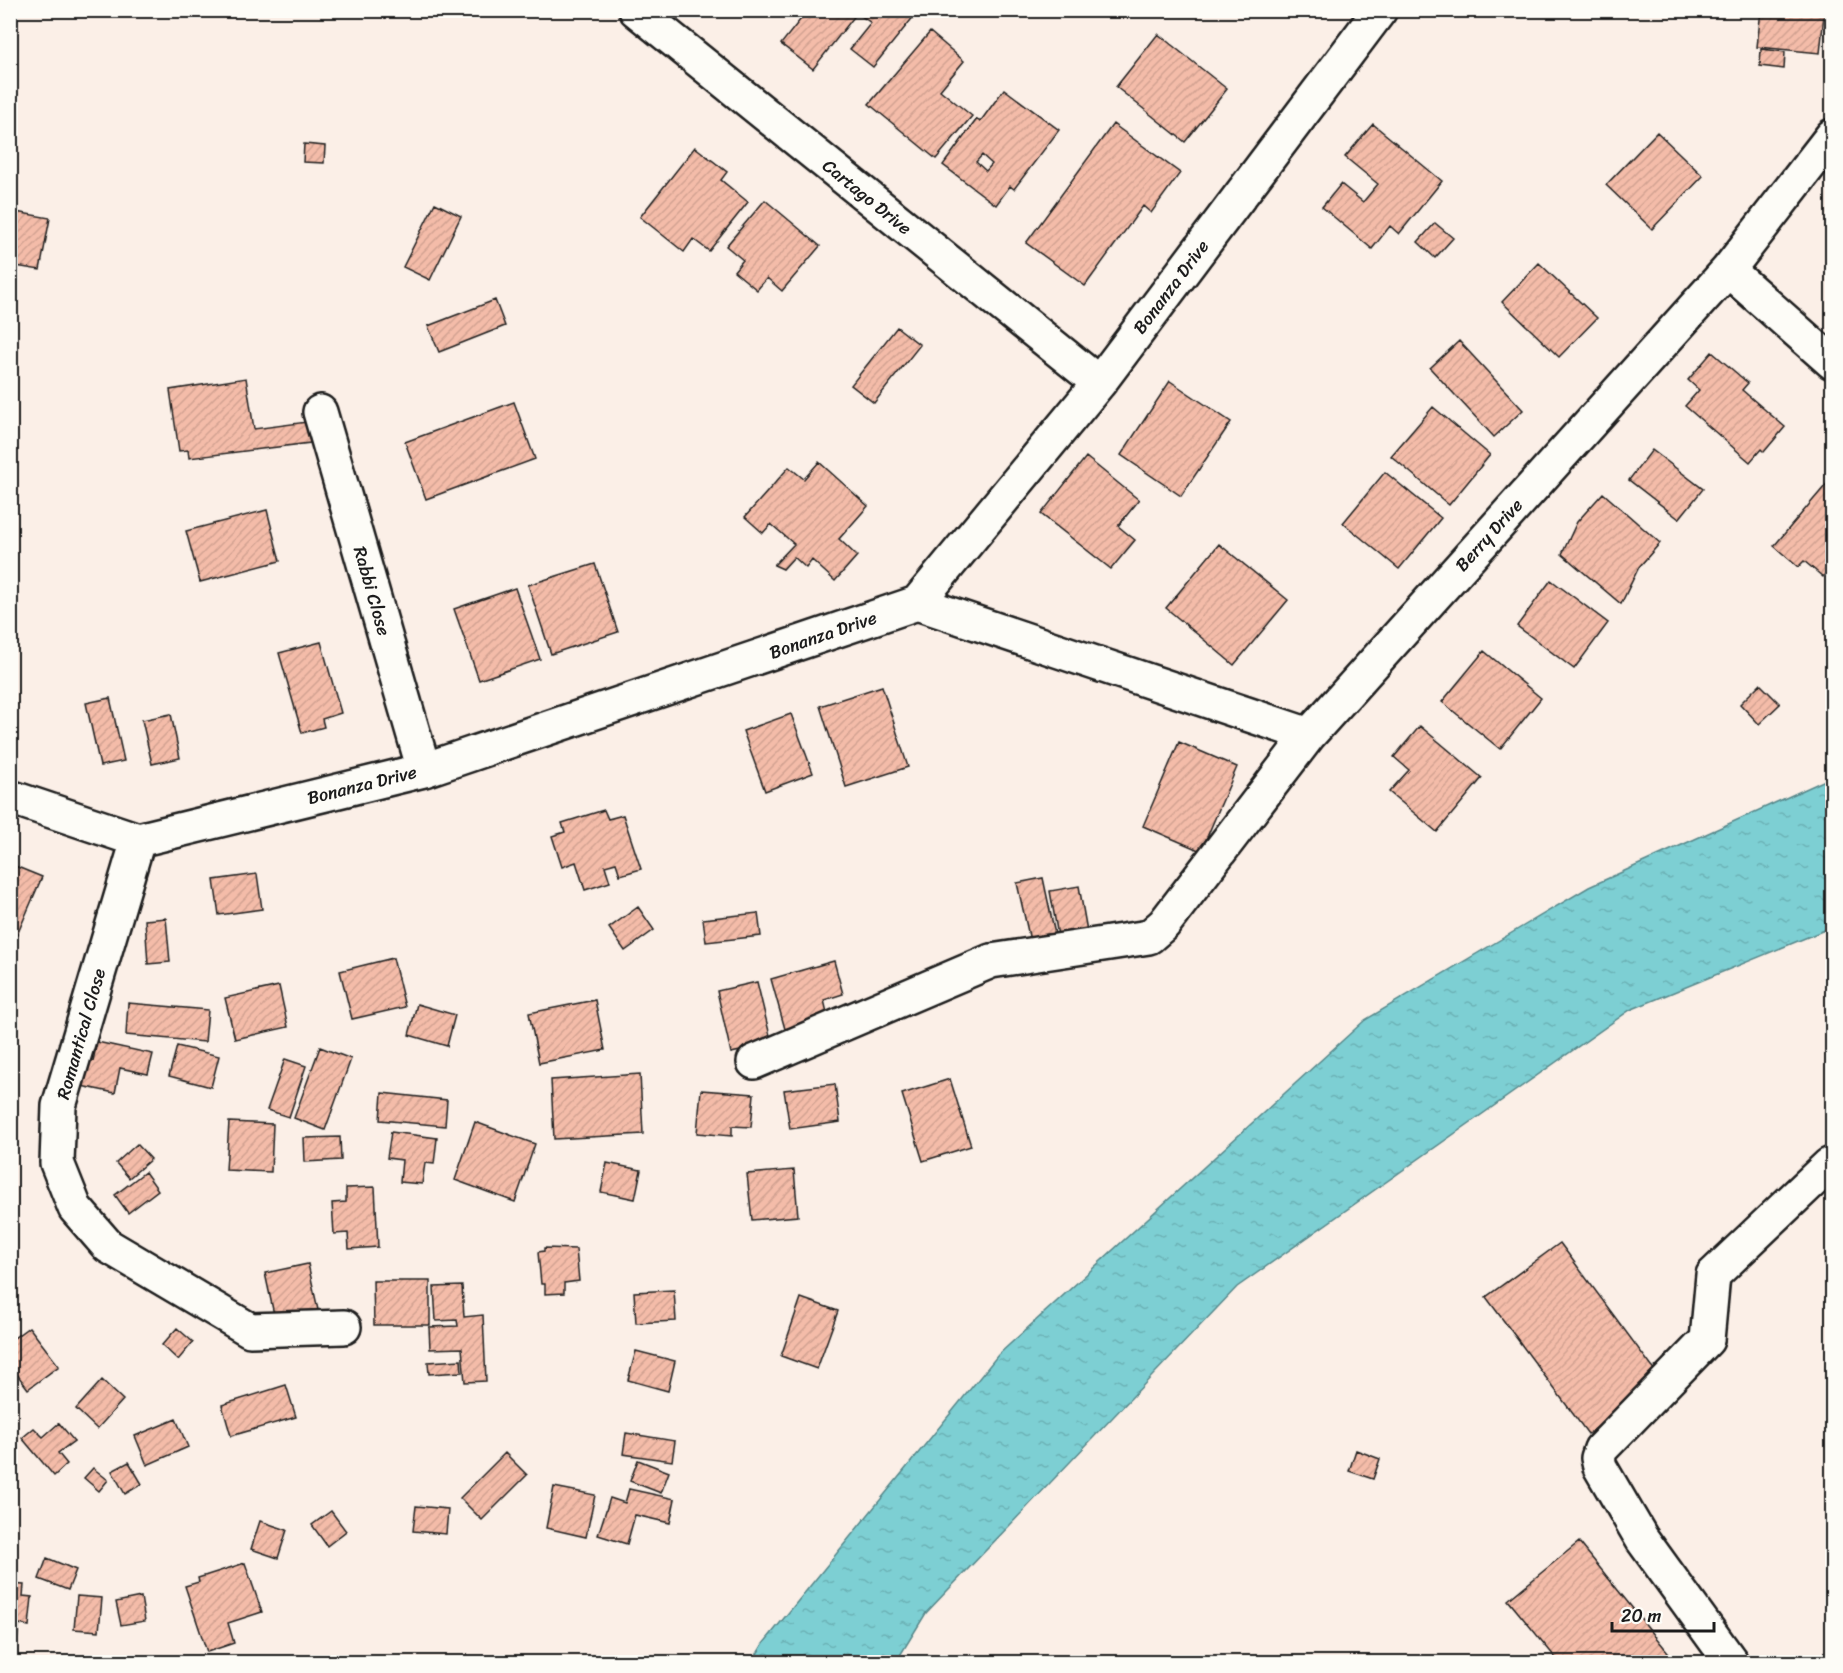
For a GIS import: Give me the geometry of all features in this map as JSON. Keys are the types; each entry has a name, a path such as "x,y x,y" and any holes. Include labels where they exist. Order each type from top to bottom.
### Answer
{"street":[{"name":"Cartago Drive","path":"636,10 1099,383"},
{"name":"Bonanza Drive","path":"138,840 424,770 917,603 1099,383 1380,10"},
{"name":"Berry Drive","path":"754,1062 990,961 1149,937 1164,924 1309,735 1728,270 1833,136"},
{"path":"1728,270 1833,362"},
{"name":"Rabbi Close","path":"320,412 424,770"},
{"path":"917,603 1309,735"},
{"path":"10,797 138,840"},
{"name":"Romantical Close","path":"138,840 59,1106 57,1163 75,1208 108,1246 250,1330 344,1327"},
{"path":"1731,1662 1642,1539 1600,1467 1598,1458 1601,1449 1707,1340 1713,1275 1829,1165 1833,1164"}],"water":[{"path":"1832,777 1832,927 1630,1010 1237,1287 926,1613 896,1662 752,1662 763,1644 998,1355 1365,1020 1589,887"}],"building":[{"path":"808,10 919,10 873,67 850,49 871,23 857,13 813,69 781,44"},
{"path":"1761,10 1824,15 1820,53 1757,47"},
{"path":"930,32 964,61 940,90 972,116 936,159 869,104"},
{"path":"1158,34 1227,89 1185,142 1116,87"},
{"path":"1761,49 1785,52 1784,69 1760,66"},
{"path":"1004,89 1059,130 1014,189 1010,186 996,205 943,165 977,119 980,122","holes":["982,155 992,164 986,171 976,162"]},
{"path":"1113,124 1180,173 1151,213 1143,206 1085,286 1026,243"},
{"path":"1373,124 1442,181 1399,234 1390,226 1372,249 1322,207 1341,184 1363,202 1378,184 1345,157"},
{"path":"1657,132 1703,176 1652,229 1606,185"},
{"path":"304,144 325,146 324,163 303,162"},
{"path":"695,147 727,172 721,180 748,202 709,251 693,239 684,252 640,217"},
{"path":"765,200 820,246 782,291 767,278 757,290 734,271 743,260 726,246"},
{"path":"435,203 461,216 430,280 403,267"},
{"path":"10,211 50,218 40,270 10,265"},
{"path":"1435,223 1453,238 1435,258 1418,242"},
{"path":"1539,263 1597,318 1559,357 1502,302"},
{"path":"495,300 505,326 439,352 428,326"},
{"path":"897,327 920,345 874,403 851,385"},
{"path":"1459,341 1523,410 1494,437 1430,368"},
{"path":"1712,352 1748,383 1742,390 1785,427 1764,452 1761,449 1750,462 1685,406 1699,390 1688,380"},
{"path":"246,378 254,429 307,422 310,443 189,458 188,450 179,451 170,390"},
{"path":"1170,381 1231,422 1181,496 1121,455"},
{"path":"514,402 535,459 426,499 405,442"},
{"path":"1433,407 1490,455 1449,505 1391,456"},
{"path":"1652,450 1703,489 1679,519 1629,480"},
{"path":"1086,457 1139,500 1118,526 1135,540 1111,569 1041,514"},
{"path":"819,462 868,506 839,539 857,556 835,581 812,560 806,568 794,557 783,569 774,565 794,544 771,524 763,533 745,517 789,467 804,479"},
{"path":"1385,472 1441,518 1399,569 1343,523"},
{"path":"1830,480 1832,482 1832,566 1823,577 1804,561 1798,567 1774,546"},
{"path":"1603,493 1660,543 1639,567 1621,604 1562,554 1577,522"},
{"path":"267,510 280,561 200,582 186,531"},
{"path":"1219,544 1288,600 1234,665 1166,608"},
{"path":"595,564 618,632 551,654 528,585"},
{"path":"1551,580 1608,623 1574,669 1517,626"},
{"path":"515,588 540,659 479,680 454,609"},
{"path":"321,642 341,713 322,719 324,727 302,733 279,653"},
{"path":"1484,651 1541,698 1500,749 1442,702"},
{"path":"1760,684 1780,704 1759,724 1740,704"},
{"path":"882,686 908,767 846,787 820,706"},
{"path":"110,698 124,761 100,766 86,703"},
{"path":"171,714 180,758 152,764 142,720"},
{"path":"791,714 813,773 765,791 743,731"},
{"path":"1420,726 1482,778 1437,832 1389,792 1409,770 1394,757"},
{"path":"1179,742 1237,767 1201,851 1143,826"},
{"path":"604,810 608,819 623,815 641,869 620,875 616,863 605,866 610,882 585,890 576,862 562,867 552,836 565,832 562,823"},
{"path":"10,864 42,877 14,942 10,940"},
{"path":"257,874 262,909 219,915 214,880"},
{"path":"1043,878 1056,939 1031,945 1017,883"},
{"path":"1079,886 1087,931 1058,936 1050,891"},
{"path":"638,907 654,930 625,951 609,928"},
{"path":"758,913 761,936 706,942 703,919"},
{"path":"166,918 170,962 148,964 145,920"},
{"path":"393,958 405,1007 352,1019 340,971"},
{"path":"834,961 843,994 824,1000 828,1017 785,1029 771,979"},
{"path":"757,982 772,1044 731,1053 717,991"},
{"path":"279,986 288,1027 235,1039 225,998"},
{"path":"595,1000 605,1050 539,1063 529,1013"},
{"path":"128,1003 208,1010 205,1042 126,1035"},
{"path":"417,1004 455,1015 447,1046 409,1035"},
{"path":"97,1042 153,1054 148,1074 120,1068 115,1093 76,1085 82,1058 93,1061"},
{"path":"177,1046 219,1056 211,1087 169,1076"},
{"path":"320,1047 351,1059 325,1130 294,1118"},
{"path":"285,1059 306,1066 289,1117 267,1110"},
{"path":"640,1074 643,1134 554,1139 551,1080"},
{"path":"950,1079 971,1146 923,1161 902,1094"},
{"path":"835,1084 840,1122 790,1129 784,1090"},
{"path":"701,1090 754,1094 751,1127 732,1126 732,1136 697,1133"},
{"path":"382,1093 447,1100 445,1126 380,1120"},
{"path":"229,1122 273,1124 271,1172 226,1170"},
{"path":"475,1122 535,1144 515,1202 455,1180"},
{"path":"391,1132 437,1138 434,1164 425,1163 422,1184 400,1182 402,1160 387,1158"},
{"path":"340,1137 341,1160 305,1162 304,1138"},
{"path":"137,1144 151,1159 129,1178 116,1163"},
{"path":"607,1163 641,1170 635,1199 601,1192"},
{"path":"794,1170 798,1216 752,1220 747,1174"},
{"path":"145,1172 158,1190 128,1213 115,1195"},
{"path":"375,1187 378,1247 349,1249 348,1233 334,1234 332,1203 346,1202 346,1188"},
{"path":"1560,1243 1661,1379 1588,1434 1486,1297"},
{"path":"544,1248 576,1249 579,1281 564,1283 564,1293 545,1294 545,1284 541,1284 538,1252 544,1251"},
{"path":"308,1264 318,1310 275,1319 265,1273"},
{"path":"373,1281 430,1281 430,1325 374,1325"},
{"path":"462,1286 464,1317 483,1315 486,1381 465,1382 462,1348 430,1349 429,1327 458,1326 457,1320 436,1321 434,1287"},
{"path":"674,1290 676,1321 636,1323 634,1292"},
{"path":"801,1298 838,1311 817,1369 781,1356"},
{"path":"29,1327 59,1366 28,1389 10,1365 10,1341"},
{"path":"177,1328 193,1342 178,1360 162,1345"},
{"path":"636,1351 675,1361 668,1391 628,1380"},
{"path":"461,1360 462,1372 429,1374 428,1362"},
{"path":"102,1380 123,1400 97,1429 76,1409"},
{"path":"286,1385 296,1417 231,1436 222,1405"},
{"path":"176,1419 188,1447 147,1465 135,1436"},
{"path":"59,1423 74,1441 58,1453 67,1464 54,1476 22,1438 34,1428 43,1437"},
{"path":"626,1433 675,1441 672,1461 623,1454"},
{"path":"1356,1450 1380,1459 1373,1479 1349,1471"},
{"path":"505,1453 527,1475 482,1520 460,1498"},
{"path":"638,1460 669,1472 661,1493 630,1481"},
{"path":"129,1462 142,1484 125,1494 112,1471"},
{"path":"93,1468 108,1480 99,1491 84,1478"},
{"path":"554,1487 595,1495 586,1537 546,1528"},
{"path":"629,1489 675,1499 670,1523 635,1515 627,1544 598,1535 610,1498 625,1503"},
{"path":"416,1506 448,1509 446,1534 413,1531"},
{"path":"331,1511 346,1531 327,1546 312,1525"},
{"path":"260,1521 287,1530 278,1558 251,1549"},
{"path":"1579,1542 1676,1662 1559,1662 1508,1600"},
{"path":"47,1558 76,1570 68,1590 39,1579"},
{"path":"245,1563 262,1612 228,1623 234,1643 207,1652 185,1586 199,1582 198,1578"},
{"path":"10,1584 24,1585 23,1596 32,1597 29,1626 19,1624 17,1642 10,1641"},
{"path":"77,1596 102,1598 99,1631 74,1629"},
{"path":"141,1597 145,1621 121,1625 116,1602"}]}
